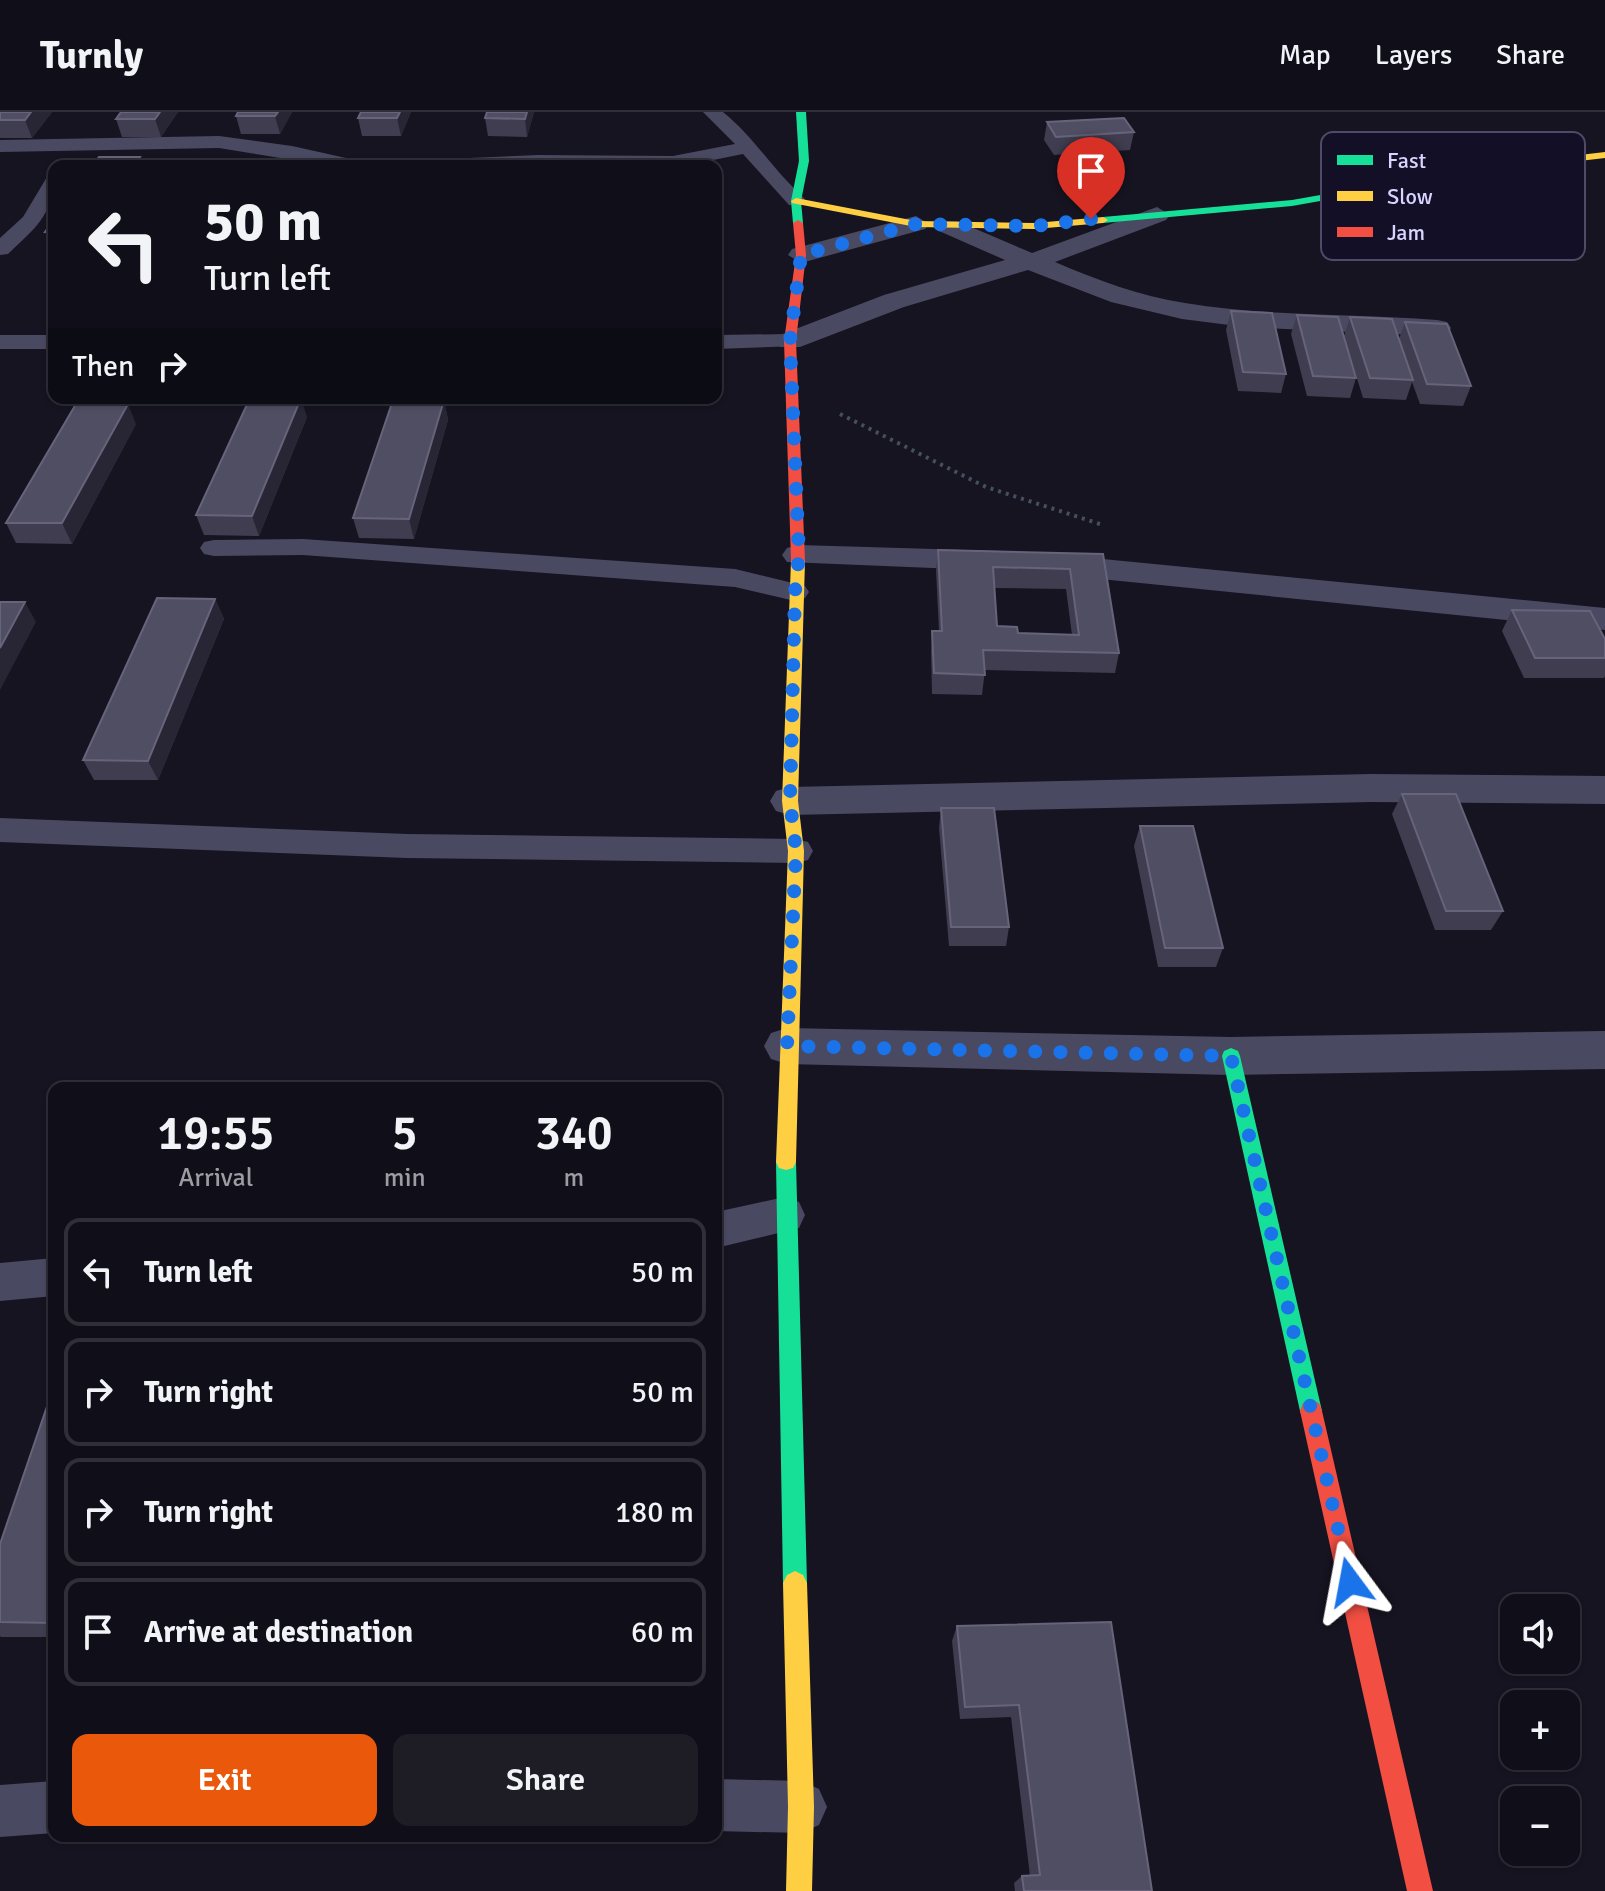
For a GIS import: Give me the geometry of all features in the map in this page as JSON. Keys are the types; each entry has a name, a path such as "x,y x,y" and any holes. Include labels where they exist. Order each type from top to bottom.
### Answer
{"street":[{"path":"799,1891 801,1807 785,1215 787,1046 796,851 790,801 795,592 799,555 790,341 801,255 796,201 804,161 801,112"},
{"path":"1585,157 1605,155"},
{"path":"796,201 916,224 1035,226 1321,198"},
{"path":"790,341 894,301 1080,247 1157,215"},
{"path":"801,255 916,224"},
{"path":"948,226 1028,262 1114,294 1183,311 1437,328"},
{"path":"799,555 1031,562 1605,619"},
{"path":"790,801 1355,788 1605,790"},
{"path":"787,1046 1231,1056 1605,1050"},
{"path":"1231,1056 1420,1891"}],"lane":[{"path":"712,112 751,147 772,182 796,201"},
{"path":"71,160 100,120"},
{"path":"0,146 85,142 219,142 329,160"},
{"path":"683,160 751,147"},
{"path":"0,249 31,221 48,191"},
{"path":"722,342 790,341"},
{"path":"0,342 48,342"},
{"path":"214,548 319,548 679,573 735,578 795,592"},
{"path":"0,830 407,846 796,851"},
{"path":"722,1229 785,1215"},
{"path":"0,1282 48,1278"},
{"path":"722,1805 801,1807"},
{"path":"0,1811 48,1807"}],"path":[{"path":"794,388 986,487 1108,526"}],"building":[{"path":"0,112 31,112 25,120 0,120"},
{"path":"121,112 160,112 155,119 116,119"},
{"path":"238,112 278,112 275,116 236,116"},
{"path":"361,112 400,112 397,118 358,118"},
{"path":"487,112 527,112 525,119 485,118"},
{"path":"1124,118 1134,132 1056,137 1047,122"},
{"path":"99,157 140,157 138,160 97,160"},
{"path":"350,159 392,159 392,160"},
{"path":"1231,311 1272,313 1286,374 1243,372"},
{"path":"1297,315 1338,317 1356,378 1313,376"},
{"path":"1350,317 1392,319 1413,380 1370,378"},
{"path":"1405,322 1447,324 1471,386 1427,384"},
{"path":"76,404 128,404 62,523 6,523"},
{"path":"247,404 299,404 252,516 196,515"},
{"path":"392,404 443,404 409,519 353,518"},
{"path":"938,550 1103,554 1119,653 983,650 985,675 934,673 932,631 942,631","holes":["993,567 1070,569 1079,635 1018,633 1017,627 997,626"]},
{"path":"157,598 215,599 148,761 83,760"},
{"path":"0,602 25,602 0,648"},
{"path":"1512,610 1590,611 1605,639 1605,658 1535,658"},
{"path":"1402,794 1456,794 1503,911 1446,911"},
{"path":"941,808 994,808 1009,927 951,927"},
{"path":"1140,826 1193,826 1223,948 1165,948"},
{"path":"48,1404 48,1623 0,1622 0,1544"},
{"path":"1111,1622 1152,1891 1024,1891 1022,1876 1040,1875 1019,1705 965,1707 957,1626"}],"traffic: fast":[{"path":"798,223 796,201 804,161 801,112"},
{"path":"1103,220 1321,198"},
{"path":"1231,1056 1311,1411"},
{"path":"786,1162 795,1583"}],"traffic: slow":[{"path":"1585,157 1605,155"},
{"path":"796,201 916,224 1035,226 1103,220"},
{"path":"786,1162 796,851 790,801 798,561"},
{"path":"795,1583 801,1807 799,1891"}],"traffic: jam":[{"path":"798,223 801,255 790,341 798,561"},
{"path":"1311,1411 1420,1891"}],"route":[{"path":"1091,219 1035,226 916,224 801,255 790,341 799,555 795,592 790,801 796,851 787,1046 1231,1056 1350,1582"}]}
